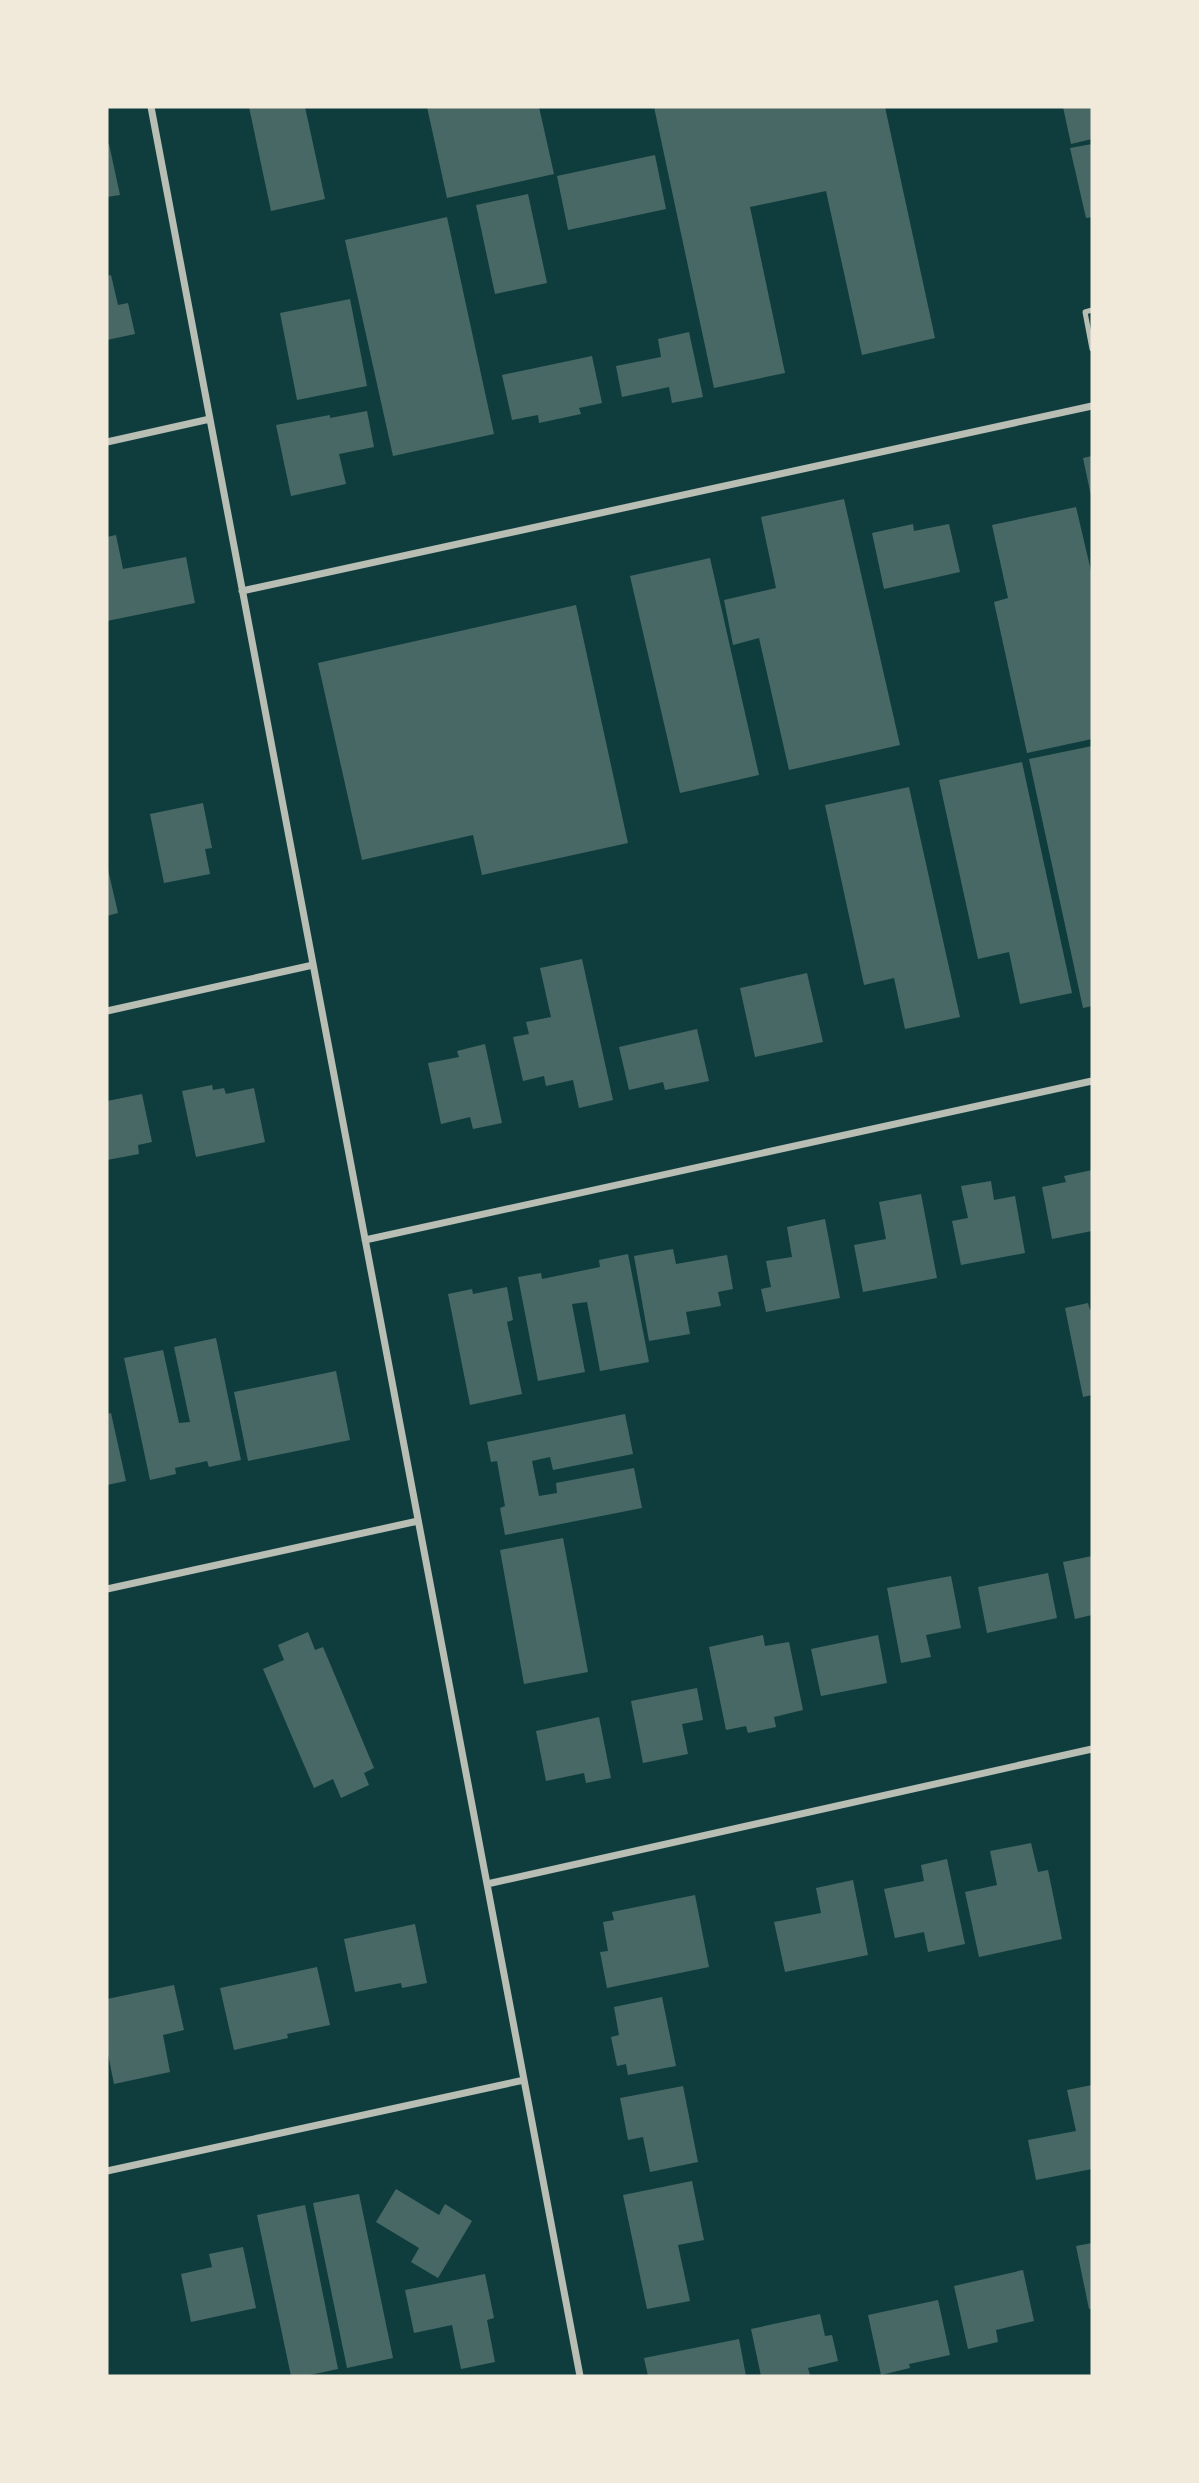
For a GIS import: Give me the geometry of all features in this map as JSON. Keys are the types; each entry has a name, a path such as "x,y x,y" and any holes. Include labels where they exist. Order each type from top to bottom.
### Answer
{"street":[{"path":"150,107 580,2376"},
{"path":"242,590 1092,407"},
{"path":"107,442 210,419"},
{"path":"107,1011 313,965"},
{"path":"365,1240 1092,1081"},
{"path":"107,1589 418,1521"},
{"path":"487,1884 1092,1749"},
{"path":"107,2171 524,2080"}],"lane":[{"path":"1092,310 1085,312 1092,349"}],"building":[{"path":"249,107 305,107 325,199 271,211"},
{"path":"427,107 539,107 554,174 447,198"},
{"path":"654,107 885,107 935,338 862,355 826,191 750,207 785,373 714,388"},
{"path":"1063,107 1092,107 1092,139 1071,144"},
{"path":"107,144 120,195 107,197"},
{"path":"1092,144 1092,217 1086,218 1070,148"},
{"path":"655,155 666,209 568,230 557,176"},
{"path":"528,194 547,283 495,294 476,205"},
{"path":"447,217 494,434 393,456 345,240"},
{"path":"111,275 118,305 128,303 135,334 107,340 107,276"},
{"path":"350,299 367,386 297,400 280,313"},
{"path":"689,332 703,397 672,403 669,387 622,397 616,366 661,357 658,339"},
{"path":"592,356 602,403 579,408 581,414 539,423 538,415 512,420 502,375"},
{"path":"367,411 374,447 339,454 346,484 291,496 276,425"},
{"path":"1092,456 1092,496 1091,496 1083,458"},
{"path":"844,499 900,745 789,770 759,638 733,645 724,600 776,588 761,517"},
{"path":"1076,507 1092,575 1092,739 1027,753 994,602 1008,598 992,525"},
{"path":"913,524 914,531 949,524 960,572 884,589 872,533"},
{"path":"116,535 123,569 186,557 195,603 107,621 107,537"},
{"path":"710,558 759,775 680,793 630,576"},
{"path":"576,605 628,843 482,875 473,835 362,860 318,663"},
{"path":"1092,746 1092,1006 1083,1008 1029,759"},
{"path":"1022,762 1072,993 1020,1004 1009,952 978,959 939,780"},
{"path":"909,787 960,1017 905,1029 894,978 864,985 825,805"},
{"path":"203,803 212,848 205,849 210,874 164,883 150,814"},
{"path":"107,865 118,913 107,916"},
{"path":"582,959 613,1100 579,1108 573,1080 546,1086 544,1076 523,1081 513,1037 529,1034 526,1022 551,1017 540,968"},
{"path":"807,973 823,1042 755,1057 740,988"},
{"path":"697,1029 709,1081 665,1090 663,1082 629,1090 619,1047"},
{"path":"485,1044 502,1123 473,1129 470,1117 441,1124 428,1063 459,1057 457,1051"},
{"path":"212,1085 213,1090 224,1088 226,1094 254,1088 265,1142 196,1157 182,1091"},
{"path":"142,1094 152,1142 138,1145 139,1154 107,1160 107,1101"},
{"path":"1092,1170 1092,1231 1052,1239 1042,1187 1066,1182 1064,1176"},
{"path":"991,1181 994,1200 1015,1196 1025,1253 961,1265 952,1221 968,1218 961,1186"},
{"path":"921,1194 937,1278 863,1292 854,1245 886,1239 879,1202"},
{"path":"825,1219 840,1298 766,1312 761,1289 771,1287 766,1261 792,1257 787,1227"},
{"path":"673,1249 676,1264 727,1255 733,1289 718,1292 721,1306 686,1312 690,1334 649,1341 634,1256"},
{"path":"628,1254 649,1362 600,1371 587,1302 572,1304 585,1372 538,1381 518,1277 541,1273 542,1279 600,1267 599,1260"},
{"path":"507,1287 513,1320 507,1322 522,1394 470,1405 448,1294 472,1289 473,1294"},
{"path":"1088,1303 1090,1310 1092,1309 1092,1395 1083,1397 1065,1308"},
{"path":"216,1338 241,1460 209,1467 207,1461 175,1468 176,1474 150,1480 124,1358 163,1350 179,1423 190,1422 174,1347"},
{"path":"336,1371 350,1440 248,1461 234,1392"},
{"path":"111,1413 126,1481 107,1485 107,1414"},
{"path":"625,1414 633,1454 553,1470 550,1457 532,1461 539,1496 557,1493 556,1483 634,1468 642,1508 505,1535 500,1508 505,1506 497,1461 491,1462 487,1442"},
{"path":"563,1538 588,1672 524,1684 500,1550"},
{"path":"1092,1556 1092,1615 1075,1619 1063,1562"},
{"path":"1048,1573 1057,1618 987,1633 978,1587"},
{"path":"951,1576 961,1628 926,1635 931,1657 901,1663 887,1588"},
{"path":"308,1632 315,1650 323,1647 374,1768 364,1773 369,1785 341,1798 333,1779 314,1788 263,1669 284,1660 278,1645"},
{"path":"763,1635 765,1646 789,1642 803,1710 774,1717 776,1727 748,1733 746,1726 726,1730 709,1647"},
{"path":"878,1635 887,1683 821,1696 811,1649"},
{"path":"697,1688 703,1720 682,1724 688,1754 643,1763 631,1701"},
{"path":"599,1717 611,1778 586,1783 584,1773 546,1781 536,1731"},
{"path":"1031,1843 1038,1872 1048,1870 1062,1939 979,1957 965,1892 997,1885 990,1851"},
{"path":"947,1859 965,1944 928,1952 924,1932 895,1938 884,1889 924,1881 921,1865"},
{"path":"853,1880 868,1955 785,1972 774,1922 821,1913 816,1888"},
{"path":"695,1895 709,1967 607,1988 600,1952 608,1951 603,1922 614,1920 612,1912"},
{"path":"415,1924 427,1983 402,1988 401,1983 355,1992 344,1939"},
{"path":"317,1967 330,2025 287,2034 288,2038 234,2050 220,1988"},
{"path":"174,1985 184,2030 163,2035 170,2072 114,2084 107,2049 107,1999"},
{"path":"662,1997 676,2066 628,2075 626,2064 617,2066 611,2037 619,2035 614,2007"},
{"path":"1092,2085 1092,2169 1036,2180 1028,2140 1076,2131 1067,2090"},
{"path":"683,2086 698,2162 650,2172 643,2137 628,2140 620,2098"},
{"path":"692,2181 704,2240 678,2245 690,2301 647,2309 623,2195"},
{"path":"396,2189 439,2215 445,2204 472,2221 438,2278 411,2262 419,2248 376,2222"},
{"path":"359,2194 393,2358 347,2368 313,2203"},
{"path":"305,2205 338,2369 291,2376 257,2215"},
{"path":"1092,2243 1092,2308 1089,2309 1076,2246"},
{"path":"243,2247 256,2308 191,2322 181,2274 212,2267 209,2254"},
{"path":"1023,2270 1034,2321 996,2330 998,2342 968,2349 954,2286"},
{"path":"485,2274 494,2318 487,2320 495,2362 461,2369 452,2325 414,2333 405,2290"},
{"path":"938,2300 950,2355 909,2364 910,2368 881,2375 868,2315"},
{"path":"820,2314 825,2336 832,2335 838,2361 808,2368 810,2375 761,2376 751,2329"},
{"path":"739,2339 746,2376 648,2376 644,2358"}]}
